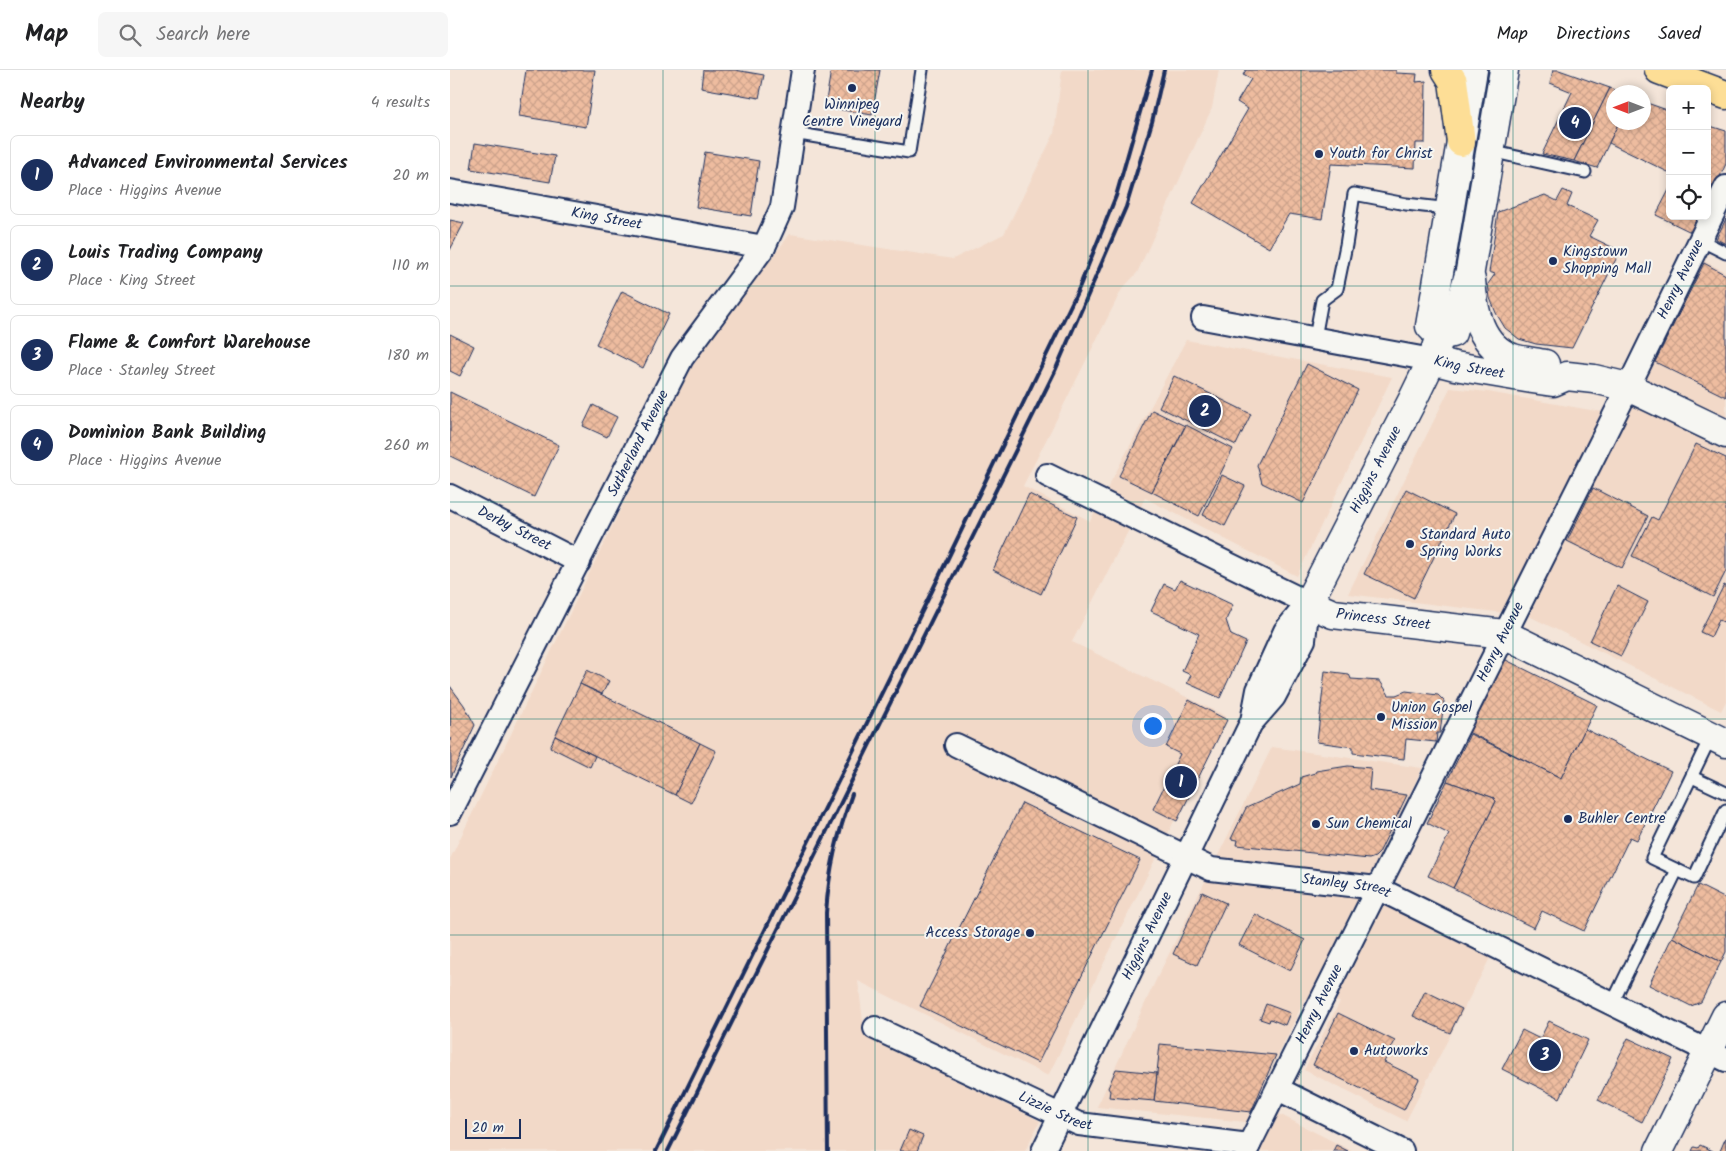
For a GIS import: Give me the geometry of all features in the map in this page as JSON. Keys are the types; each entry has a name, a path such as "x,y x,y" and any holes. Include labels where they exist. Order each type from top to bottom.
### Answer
{"main road":[{"path":"1446,70 1453,82 1461,142"},
{"path":"1436,348 1430,326 1473,70"},
{"name":"Higgins Avenue","path":"1308,603 1412,401 1436,348 1452,333 1470,271 1504,70"},
{"path":"1659,70 1726,95"},
{"path":"1470,271 1473,304 1477,320 1485,336 1501,352 1513,358 1555,366 1567,376"},
{"name":"King Street","path":"1436,348 1458,367 1553,382 1567,376 1628,387 1726,434"},
{"name":"Princess Street","path":"1308,603 1333,614 1504,634 1719,740"},
{"path":"1659,1151 1717,1056 1726,1016"}],"street":[{"name":"Sutherland Avenue","path":"450,813 682,358 764,247 782,207 803,70"},
{"name":"Henry Avenue","path":"1248,1148 1726,187"},
{"name":"King Street","path":"450,191 764,247"},
{"name":"King Street","path":"1204,318 1315,338 1436,348"},
{"name":"Princess Street","path":"1047,474 1308,603"},
{"name":"Derby Street","path":"450,496 579,562"},
{"name":"Higgins Avenue","path":"1043,1151 1252,721 1274,697 1304,640 1308,603"},
{"name":"Stanley Street","path":"956,745 1211,869 1377,888 1717,1056"},
{"name":"Lizzie Street","path":"875,1028 1079,1124 1248,1148"},
{"path":"1278,1089 1402,1151"}],"lane":[{"path":"793,133 909,152 922,70"},
{"path":"1490,151 1585,172"},
{"path":"1315,338 1322,300 1337,289 1354,194 1406,204 1450,208"},
{"path":"1700,240 1726,253"},
{"path":"1719,740 1692,777 1652,858 1694,878 1726,810"},
{"path":"1692,777 1726,793"},
{"path":"1612,1004 1677,870"}],"shaded area":[{"path":"1062,70 1219,70 1212,108 1137,273 1122,289 1023,486 1090,521 1186,340 1392,377 1297,576 1145,498 1072,642 1226,716 1048,1076 858,981 865,1037 1040,1121 1025,1151 450,1151 450,859 689,369 790,234 953,259 1004,234 1054,134"},
{"path":"1704,261 1726,272 1726,701 1721,711 1529,616 1348,594 1450,388 1488,392 1625,416"},
{"path":"1272,747 1422,768 1362,895 1492,954 1406,1121 1304,1070 1340,1002 1305,999 1246,1122 1097,1107 1154,984"},
{"path":"1277,1113 1352,1151 1258,1151"}],"building":[{"path":"526,70 595,70 586,127 519,116"},
{"path":"703,70 735,70 764,75 759,98 701,88"},
{"name":"Winnipeg Centre Vineyard","path":"831,70 880,70 872,115 825,107"},
{"name":"Youth for Christ","path":"1246,70 1396,70 1396,73 1417,74 1416,82 1426,81 1425,143 1416,143 1415,168 1331,164 1322,219 1289,214 1269,248 1193,203 1248,109 1237,102 1251,79 1243,75"},
{"path":"1553,70 1559,70 1606,87 1606,96 1574,161 1542,154 1572,92 1550,83"},
{"path":"1606,96 1606,130 1615,130 1597,168 1574,161"},
{"path":"1651,104 1666,110 1666,171 1609,143 1615,130 1651,130"},
{"path":"1711,126 1726,131 1726,164 1711,195"},
{"path":"475,143 555,156 550,182 471,169"},
{"path":"705,152 759,161 751,216 696,207"},
{"name":"Kingstown Shopping Mall","path":"1563,190 1572,194 1567,206 1598,220 1589,236 1620,251 1572,348 1536,344 1519,339 1505,328 1496,313 1490,298 1488,284 1495,274 1489,272 1498,212 1545,195 1557,201"},
{"path":"1666,196 1666,220 1656,215"},
{"path":"1726,219 1726,244 1716,239"},
{"path":"450,220 464,223 450,250"},
{"path":"1666,220 1699,220 1693,233"},
{"path":"1704,263 1726,275 1726,397 1655,362"},
{"path":"622,291 669,314 643,368 596,344"},
{"path":"450,334 474,346 460,376 450,371"},
{"path":"1307,364 1358,390 1303,503 1262,483 1257,465"},
{"path":"1174,376 1251,414 1236,445 1159,407"},
{"path":"450,392 559,445 534,497 450,456"},
{"path":"593,405 617,417 607,437 583,426"},
{"path":"1152,410 1185,426 1152,492 1119,476"},
{"path":"1186,425 1233,449 1199,516 1152,492"},
{"path":"1696,444 1726,458 1726,571 1713,597 1632,556 1652,517 1658,520"},
{"path":"1222,475 1245,486 1225,526 1203,515"},
{"path":"1593,488 1648,516 1622,568 1567,541"},
{"name":"Standard Auto Spring Works","path":"1406,489 1455,514 1414,598 1364,574"},
{"path":"1029,494 1077,517 1041,594 993,570"},
{"path":"1180,580 1233,605 1226,620 1231,635 1246,642 1220,698 1187,683 1191,675 1182,671 1199,634 1151,611 1164,584 1175,589"},
{"path":"1724,585 1726,586 1726,623 1719,620 1711,637 1700,632"},
{"path":"1617,586 1648,602 1621,656 1590,641"},
{"path":"1504,659 1597,705 1561,778 1468,732"},
{"path":"587,670 609,681 602,694 580,684"},
{"name":"Union Gospel Mission","path":"1325,671 1349,674 1351,679 1380,681 1389,695 1396,695 1406,691 1438,695 1444,701 1440,733 1437,733 1436,742 1406,739 1404,759 1353,753 1353,747 1317,742"},
{"path":"580,684 700,743 675,795 555,736"},
{"path":"450,686 464,705 475,725 451,777"},
{"path":"1189,700 1227,720 1177,821 1153,809 1180,754 1166,747"},
{"name":"Buhler Centre","path":"1585,729 1671,771 1637,840 1630,837 1584,931 1542,911 1534,928 1453,888 1496,801 1494,798 1447,781 1470,734 1561,778"},
{"path":"555,736 595,756 590,767 550,747"},
{"path":"700,743 716,751 691,803 675,795"},
{"name":"Sun Chemical","path":"1348,766 1371,768 1369,790 1407,795 1379,853 1375,857 1369,859 1237,845 1238,840 1231,839 1246,808 1300,784 1301,777 1316,771"},
{"path":"1447,781 1494,798 1496,801 1453,888 1428,876 1449,834 1427,823"},
{"name":"Access Storage","path":"1022,803 1140,860 1038,1063 920,1006"},
{"path":"1698,885 1726,899 1726,952 1721,962 1672,937"},
{"path":"1202,892 1226,903 1197,965 1173,954"},
{"path":"1255,914 1305,940 1290,971 1239,945"},
{"path":"1672,937 1721,962 1701,1002 1691,1006 1649,985"},
{"path":"1425,991 1462,1009 1450,1033 1413,1016"},
{"path":"1266,1004 1290,1013 1285,1025 1270,1019 1269,1022 1260,1019"},
{"name":"Autoworks","path":"1338,1013 1395,1041 1384,1062 1419,1079 1404,1110 1313,1065"},
{"path":"1549,1021 1588,1040 1560,1098 1502,1069 1522,1030 1540,1039"},
{"path":"1628,1038 1673,1059 1642,1122 1598,1100"},
{"path":"1160,1044 1276,1055 1251,1112 1154,1101"},
{"path":"1116,1069 1157,1073 1154,1101 1109,1097 1110,1091 1108,1088"},
{"path":"909,1130 923,1136 917,1151 900,1151"},
{"path":"1726,1137 1726,1151 1720,1151"},
{"path":"1336,1145 1348,1151 1333,1151"},
{"path":"1700,1145 1713,1151 1692,1151 1694,1147 1698,1148"}],"railway":[{"path":"656,1151 1079,288 1116,196 1152,70"},
{"path":"668,1151 1055,371 1126,207 1152,122 1164,70"},
{"path":"828,1151 826,913 834,852 852,794"}],"place":[{"name":"Winnipeg Centre Vineyard","path":"852,88"},
{"name":"Dominion Bank Building","path":"1575,123"},
{"name":"Youth for Christ","path":"1319,154"},
{"name":"Kingstown Shopping Mall","path":"1553,261"},
{"name":"Louis Trading Company","path":"1205,411"},
{"name":"Standard Auto Spring Works","path":"1410,544"},
{"name":"Union Gospel Mission","path":"1381,717"},
{"name":"Advanced Environmental Services","path":"1181,782"},
{"name":"Buhler Centre","path":"1568,819"},
{"name":"Sun Chemical","path":"1316,824"},
{"name":"Access Storage","path":"1030,933"},
{"name":"Autoworks","path":"1354,1051"},
{"name":"Flame & Comfort Warehouse","path":"1545,1055"}]}
